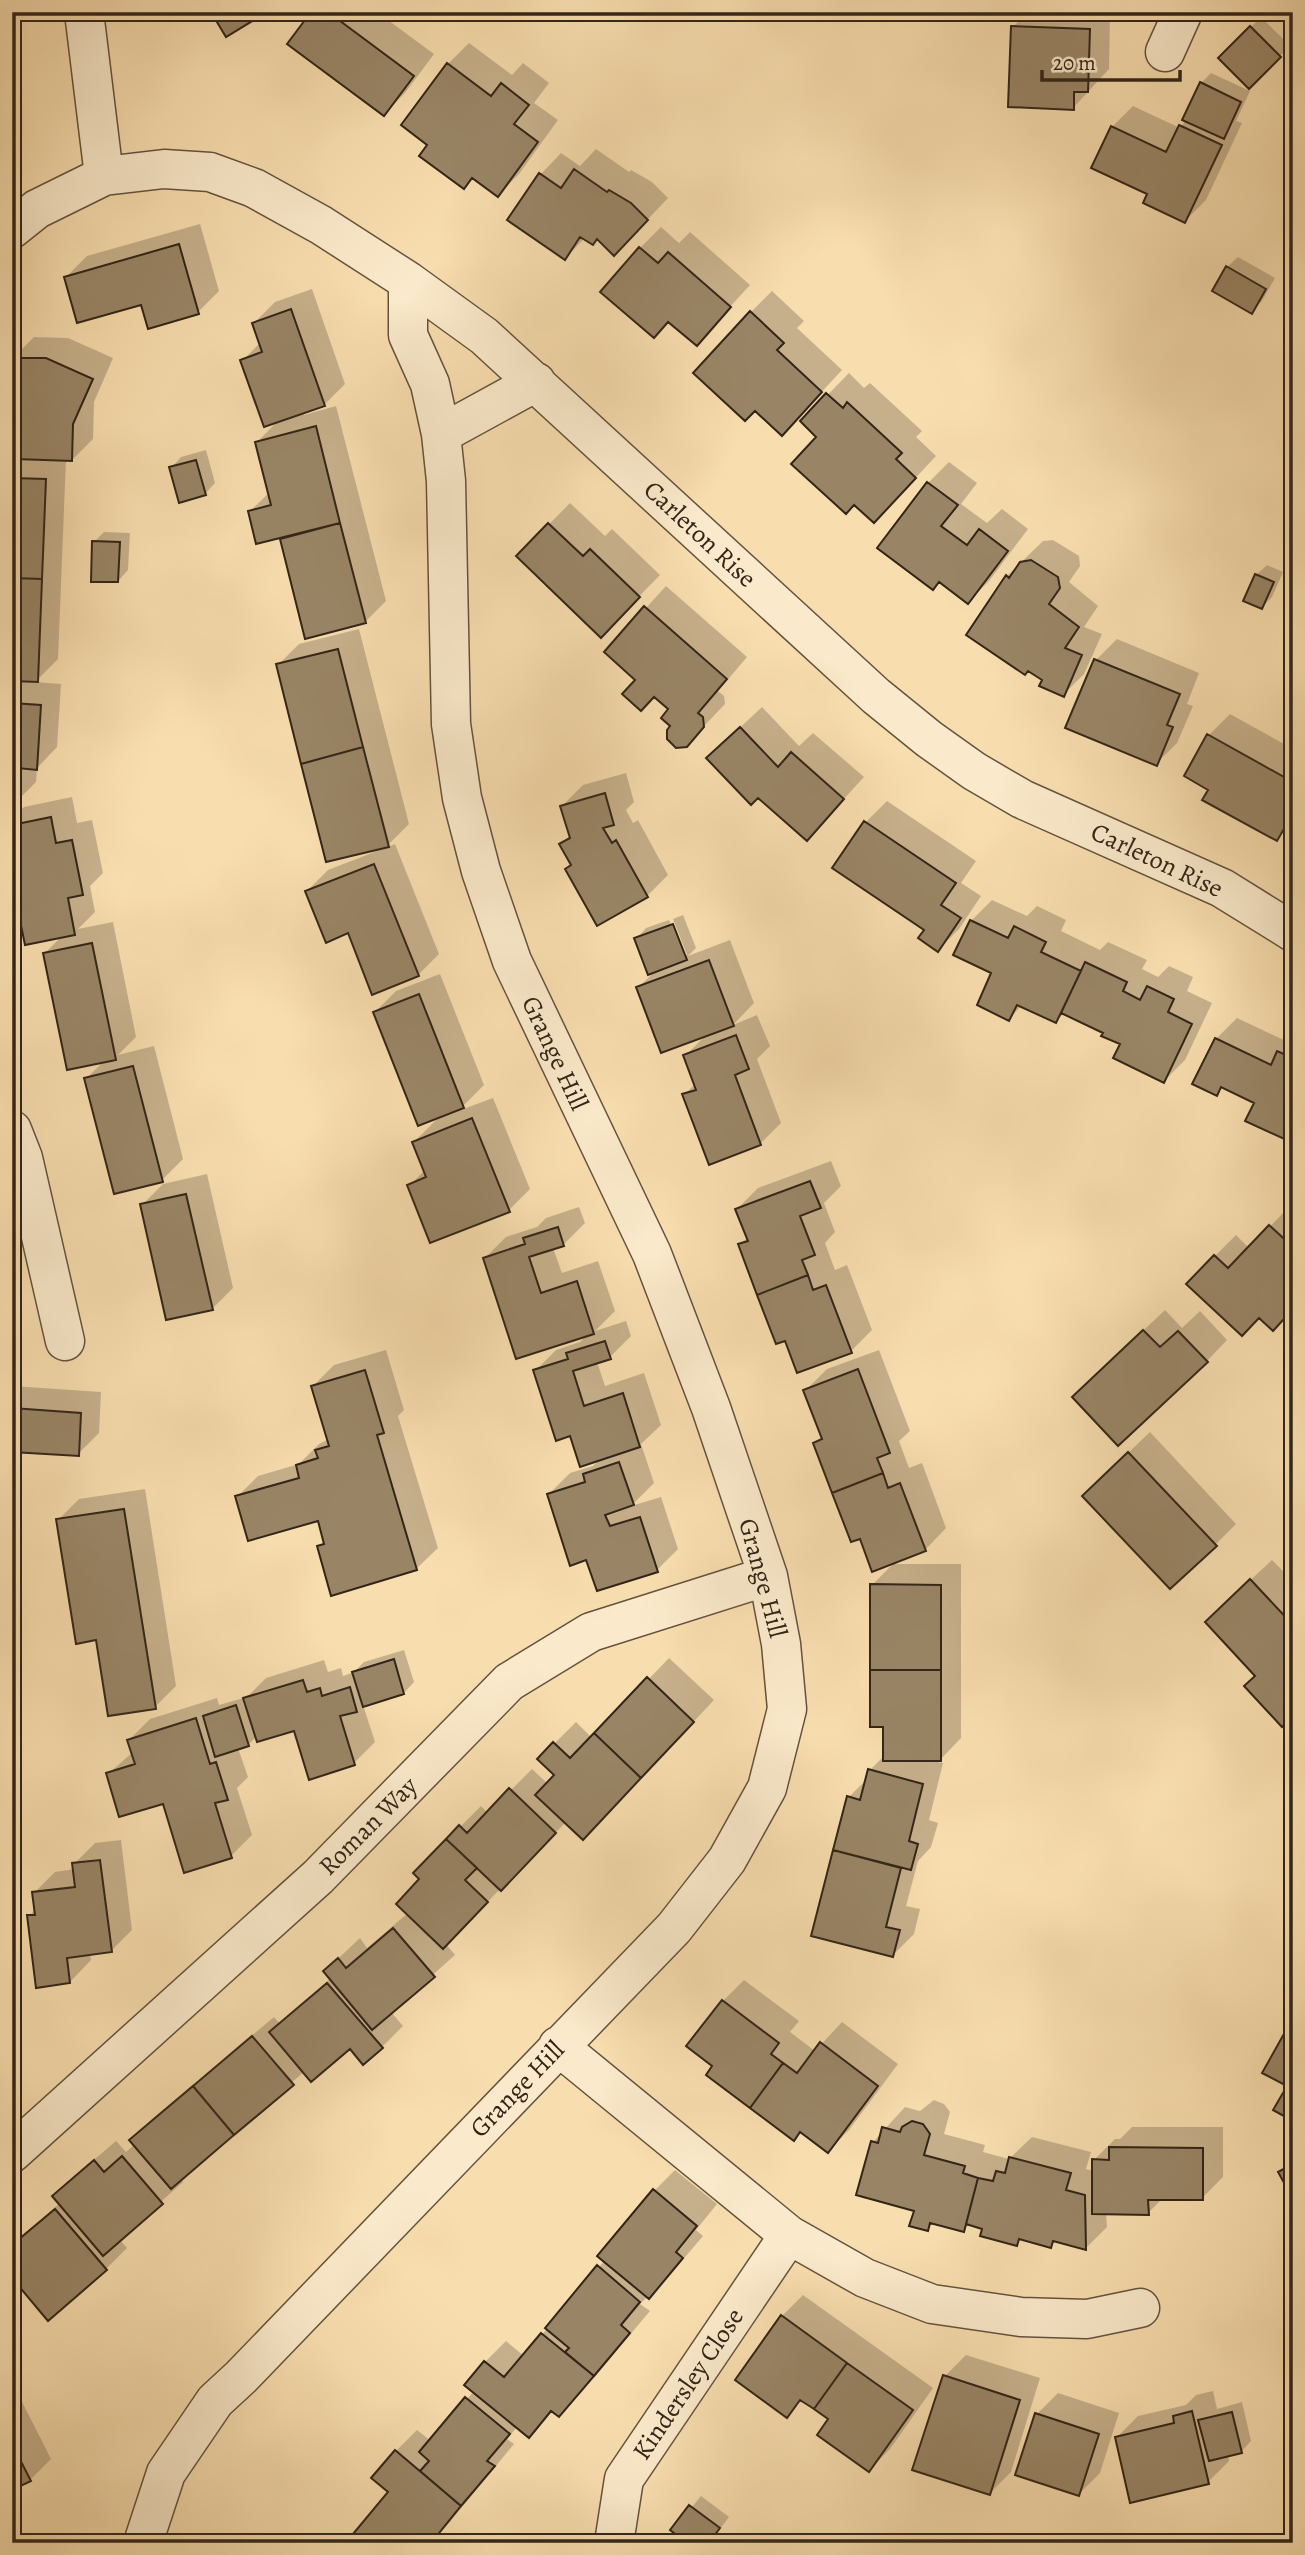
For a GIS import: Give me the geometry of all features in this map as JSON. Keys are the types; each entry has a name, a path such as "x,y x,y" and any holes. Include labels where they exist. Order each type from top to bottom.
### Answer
{"street":[{"path":"84,12 104,176"},
{"path":"1165,52 1183,12"},
{"name":"Carleton Rise","path":"12,229 37,209 104,176 164,169 210,172 254,188 321,225 408,281 484,336 876,696 929,739 974,771 1021,799 1222,888 1293,932"},
{"name":"Grange Hill","path":"144,2543 166,2473 215,2401 674,1928 727,1860 767,1788 787,1709 781,1644 768,1576 711,1408 652,1254 512,961 481,871 462,798 451,724 446,481 442,434 430,384 408,335 408,281"},
{"path":"442,434 536,382"},
{"path":"12,1130 23,1158 65,1341"},
{"name":"Roman Way","path":"12,2153 318,1877 509,1682 591,1632 768,1576"},
{"path":"558,2046 789,2235 865,2278 932,2304 1021,2317 1087,2319 1140,2308"},
{"name":"Kindersley Close","path":"614,2543 624,2479 789,2235"}],"building":[{"path":"211,12 267,12 226,37"},
{"path":"311,12 328,12 414,76 384,116 287,44"},
{"path":"1011,26 1090,29 1088,92 1074,92 1074,110 1008,107"},
{"path":"1250,26 1281,57 1249,89 1218,58"},
{"path":"447,63 491,96 501,83 529,105 514,124 538,142 498,197 472,178 464,189 419,156 427,145 401,125"},
{"path":"1200,82 1241,102 1224,139 1182,120"},
{"path":"1179,125 1222,145 1185,223 1143,203 1147,194 1091,168 1111,126 1166,152"},
{"path":"574,169 607,192 609,190 631,203 648,220 614,256 597,239 593,245 580,237 565,260 507,220 539,173 561,188"},
{"path":"179,244 199,314 148,329 141,305 77,323 64,277"},
{"path":"639,247 658,263 668,252 731,307 697,346 668,322 654,338 600,292"},
{"path":"1226,266 1266,289 1252,314 1212,291"},
{"path":"291,309 325,406 264,427 240,360 262,352 252,323"},
{"path":"750,311 784,343 777,350 822,392 782,436 755,411 745,421 693,373"},
{"path":"12,358 46,358 93,379 73,424 72,461 16,459 18,390 12,390"},
{"path":"826,393 843,408 847,402 902,453 896,459 916,478 874,523 854,505 846,514 791,464 816,437 800,421"},
{"path":"316,426 340,523 256,544 248,511 271,505 255,442"},
{"path":"196,460 206,495 179,503 169,467"},
{"path":"12,478 46,479 42,579 12,578"},
{"path":"927,482 958,505 941,526 967,545 979,529 1008,551 968,604 939,582 933,590 877,548"},
{"path":"340,523 366,623 305,639 280,539"},
{"path":"548,523 583,556 590,549 640,597 601,638 516,556"},
{"path":"92,541 120,542 118,582 91,582"},
{"path":"1031,560 1058,577 1060,588 1049,604 1079,627 1065,648 1082,655 1064,697 1039,686 1042,680 1028,671 1025,675 966,635 1006,575 1009,578 1020,562"},
{"path":"1255,574 1274,582 1262,609 1243,601"},
{"path":"12,578 42,579 38,682 12,681"},
{"path":"644,606 727,679 698,713 703,717 704,727 687,747 676,748 667,739 670,726 661,718 668,709 654,697 641,711 622,694 635,680 604,652"},
{"path":"338,649 363,747 301,764 276,664"},
{"path":"1094,659 1180,694 1167,725 1173,727 1157,766 1065,728"},
{"path":"12,703 41,705 37,770 18,768 16,805 12,805"},
{"path":"740,727 778,767 791,752 844,799 807,841 758,798 751,805 706,758"},
{"path":"1207,734 1293,782 1293,813 1277,841 1202,800 1208,790 1184,776"},
{"path":"363,747 389,847 326,862 301,764"},
{"path":"605,793 614,825 603,828 612,843 616,840 648,897 597,926 565,869 571,865 559,844 570,838 560,806"},
{"path":"51,817 56,843 72,840 83,895 68,898 75,935 25,945 12,882 12,825"},
{"path":"864,821 956,883 941,905 961,918 938,952 918,938 924,930 832,868"},
{"path":"374,864 419,976 372,995 348,933 326,943 305,891"},
{"path":"970,920 1008,938 1014,926 1046,942 1041,952 1081,971 1056,1023 1017,1005 1009,1021 977,1005 991,973 953,955"},
{"path":"673,924 687,960 648,975 634,938"},
{"path":"92,943 116,1060 67,1070 43,953"},
{"path":"709,960 734,1026 661,1053 636,987"},
{"path":"1085,962 1127,982 1123,991 1140,1000 1147,986 1174,999 1168,1012 1192,1024 1164,1083 1113,1058 1120,1044 1061,1013"},
{"path":"419,994 464,1108 418,1126 373,1012"},
{"path":"736,1035 749,1069 735,1075 761,1145 709,1165 682,1094 696,1090 683,1055"},
{"path":"1215,1038 1271,1065 1277,1051 1293,1058 1293,1143 1245,1121 1254,1103 1221,1087 1217,1096 1192,1084"},
{"path":"133,1066 163,1182 114,1194 84,1078"},
{"path":"472,1118 510,1212 430,1243 407,1185 426,1177 412,1142"},
{"path":"810,1181 821,1208 800,1216 815,1255 802,1260 808,1275 757,1295 738,1244 748,1241 735,1209"},
{"path":"186,1194 213,1310 166,1320 140,1204"},
{"path":"1269,1225 1293,1247 1293,1309 1273,1331 1259,1318 1242,1336 1186,1284 1214,1255 1228,1268"},
{"path":"558,1227 564,1246 529,1257 541,1293 577,1281 594,1334 516,1359 483,1258 525,1244 523,1238"},
{"path":"808,1275 813,1290 826,1285 852,1353 797,1373 785,1341 776,1344 757,1295"},
{"path":"1143,1330 1160,1347 1178,1331 1208,1362 1118,1446 1072,1397"},
{"path":"605,1341 611,1359 573,1371 584,1406 623,1393 640,1447 580,1467 570,1436 556,1441 533,1370 568,1359 566,1353"},
{"path":"858,1369 890,1453 877,1458 883,1473 832,1493 813,1443 822,1439 803,1390"},
{"path":"365,1370 384,1433 377,1435 417,1570 331,1596 317,1546 324,1544 318,1521 248,1541 235,1496 299,1478 296,1465 318,1458 315,1450 329,1446 311,1386"},
{"path":"12,1408 81,1413 79,1456 12,1452"},
{"path":"1128,1452 1217,1546 1170,1589 1082,1496"},
{"path":"619,1462 634,1505 605,1515 610,1526 640,1517 658,1572 597,1591 586,1560 570,1566 547,1494 585,1482 583,1474"},
{"path":"883,1473 888,1488 900,1483 926,1551 872,1572 860,1539 851,1542 832,1493"},
{"path":"124,1509 156,1709 108,1716 96,1640 76,1644 56,1519"},
{"path":"1250,1579 1293,1625 1293,1717 1282,1727 1244,1686 1255,1676 1205,1622"},
{"path":"870,1584 941,1585 941,1670 870,1670"},
{"path":"394,1659 404,1694 363,1707 352,1672"},
{"path":"870,1670 941,1670 941,1761 883,1761 883,1727 870,1727"},
{"path":"647,1677 694,1722 641,1778 594,1733"},
{"path":"303,1680 307,1692 320,1688 322,1696 350,1687 357,1712 340,1716 355,1765 309,1780 294,1731 257,1742 243,1698"},
{"path":"236,1705 249,1746 215,1757 203,1716"},
{"path":"196,1718 210,1764 216,1762 228,1800 215,1803 232,1858 184,1873 163,1804 119,1817 106,1773 135,1764 127,1740"},
{"path":"594,1733 641,1778 583,1840 535,1795 554,1775 537,1759 553,1742 570,1758"},
{"path":"868,1769 923,1784 909,1841 918,1844 911,1870 833,1850 847,1796 860,1800"},
{"path":"509,1788 556,1833 501,1891 446,1839 459,1825 467,1833"},
{"path":"446,1839 477,1868 465,1880 488,1902 443,1949 396,1904 419,1879 413,1873"},
{"path":"833,1850 901,1868 886,1927 900,1930 893,1957 811,1936"},
{"path":"100,1860 112,1952 67,1958 70,1983 36,1988 27,1915 35,1915 32,1892 75,1887 72,1863"},
{"path":"393,1928 435,1977 372,2030 323,1971 338,1958 346,1968"},
{"path":"327,1983 383,2048 363,2065 350,2049 311,2082 269,2032"},
{"path":"722,2000 779,2043 771,2054 783,2063 750,2108 706,2075 712,2066 686,2046"},
{"path":"1285,2032 1293,2036 1293,2121 1273,2110 1287,2086 1262,2073"},
{"path":"252,2036 294,2085 234,2135 193,2086"},
{"path":"820,2042 878,2086 828,2153 800,2132 794,2141 750,2108 783,2063 797,2073"},
{"path":"193,2086 234,2135 171,2189 129,2140"},
{"path":"912,2121 923,2124 930,2134 924,2155 965,2166 963,2173 978,2178 964,2232 930,2223 928,2231 909,2226 914,2211 856,2195 871,2141 878,2143 882,2127 900,2132 902,2127"},
{"path":"1109,2147 1203,2148 1203,2200 1148,2200 1149,2215 1092,2214 1092,2159 1109,2160"},
{"path":"122,2156 163,2204 103,2256 52,2196 94,2160 104,2172"},
{"path":"1009,2157 1071,2173 1066,2190 1085,2195 1086,2250 1053,2241 1051,2248 1019,2239 1017,2246 980,2236 982,2229 966,2224 978,2178 993,2181 996,2171 1005,2173"},
{"path":"1293,2164 1293,2199 1278,2172"},
{"path":"653,2189 697,2226 676,2252 683,2258 649,2299 597,2256"},
{"path":"55,2209 107,2270 48,2321 12,2278 12,2245"},
{"path":"597,2265 640,2302 621,2325 630,2333 594,2376 565,2352 569,2348 545,2328"},
{"path":"781,2315 847,2363 814,2409 800,2400 787,2418 735,2380"},
{"path":"541,2333 594,2376 559,2417 551,2411 529,2438 464,2385 484,2361 504,2377"},
{"path":"847,2363 913,2410 869,2472 817,2435 828,2419 814,2409"},
{"path":"943,2375 1020,2400 990,2495 912,2470"},
{"path":"465,2397 510,2434 487,2461 495,2466 461,2506 420,2471 429,2461 419,2452"},
{"path":"1192,2411 1209,2484 1130,2503 1115,2437 1174,2423 1173,2416"},
{"path":"1232,2412 1242,2453 1209,2461 1198,2420"},
{"path":"1035,2413 1099,2434 1079,2496 1015,2475"},
{"path":"12,2444 31,2481 12,2490"},
{"path":"395,2450 461,2506 431,2543 363,2543 353,2534 388,2492 371,2478"},
{"path":"689,2505 720,2528 709,2543 687,2543 670,2530"}]}
